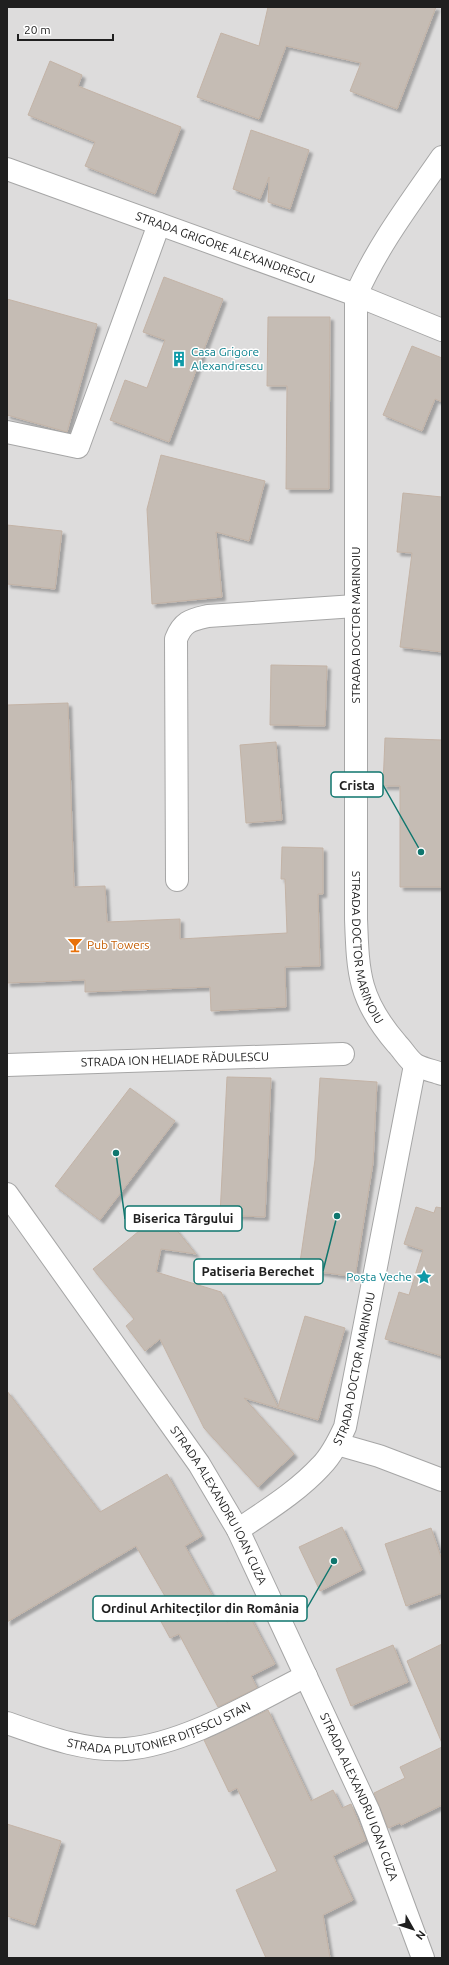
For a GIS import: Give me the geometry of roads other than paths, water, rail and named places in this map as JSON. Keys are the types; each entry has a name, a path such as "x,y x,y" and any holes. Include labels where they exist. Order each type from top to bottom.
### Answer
{"street":[{"path":"356,295 367,270 383,243 442,157"},
{"name":"STRADA GRIGORE ALEXANDRESCU","path":"7,169 356,295 442,330"},
{"path":"7,432 78,447 159,224"},
{"name":"STRADA DOCTOR MARINOIU","path":"238,1530 301,1485 322,1466 337,1444 345,1427 415,1064 387,1032 373,1013 364,991 358,963 356,919 355,606 356,295"},
{"path":"177,880 176,639 180,627 191,620 208,616 355,606"},
{"name":"STRADA ION HELIADE RĂDULESCU","path":"7,1064 343,1054"},
{"path":"415,1064 442,1074"},
{"name":"STRADA ALEXANDRU IOAN CUZA","path":"7,1194 199,1464 238,1530 369,1812 424,1958"},
{"path":"337,1444 379,1456 442,1480"},
{"name":"STRADA PLUTONIER DIȚESCU STAN","path":"7,1723 59,1740 85,1745 125,1749 162,1742 198,1730 306,1676"}],"place":[{"name":"Casa Grigore Alexandrescu","path":"179,359"},
{"name":"Crista","path":"421,852"},
{"name":"Pub Towers","path":"75,945"},
{"name":"Biserica Târgului","path":"116,1153"},
{"name":"Patiseria Berechet","path":"337,1216"},
{"name":"Poșta Veche","path":"424,1277"},
{"name":"Ordinul Arhitecților din România","path":"334,1561"}]}
